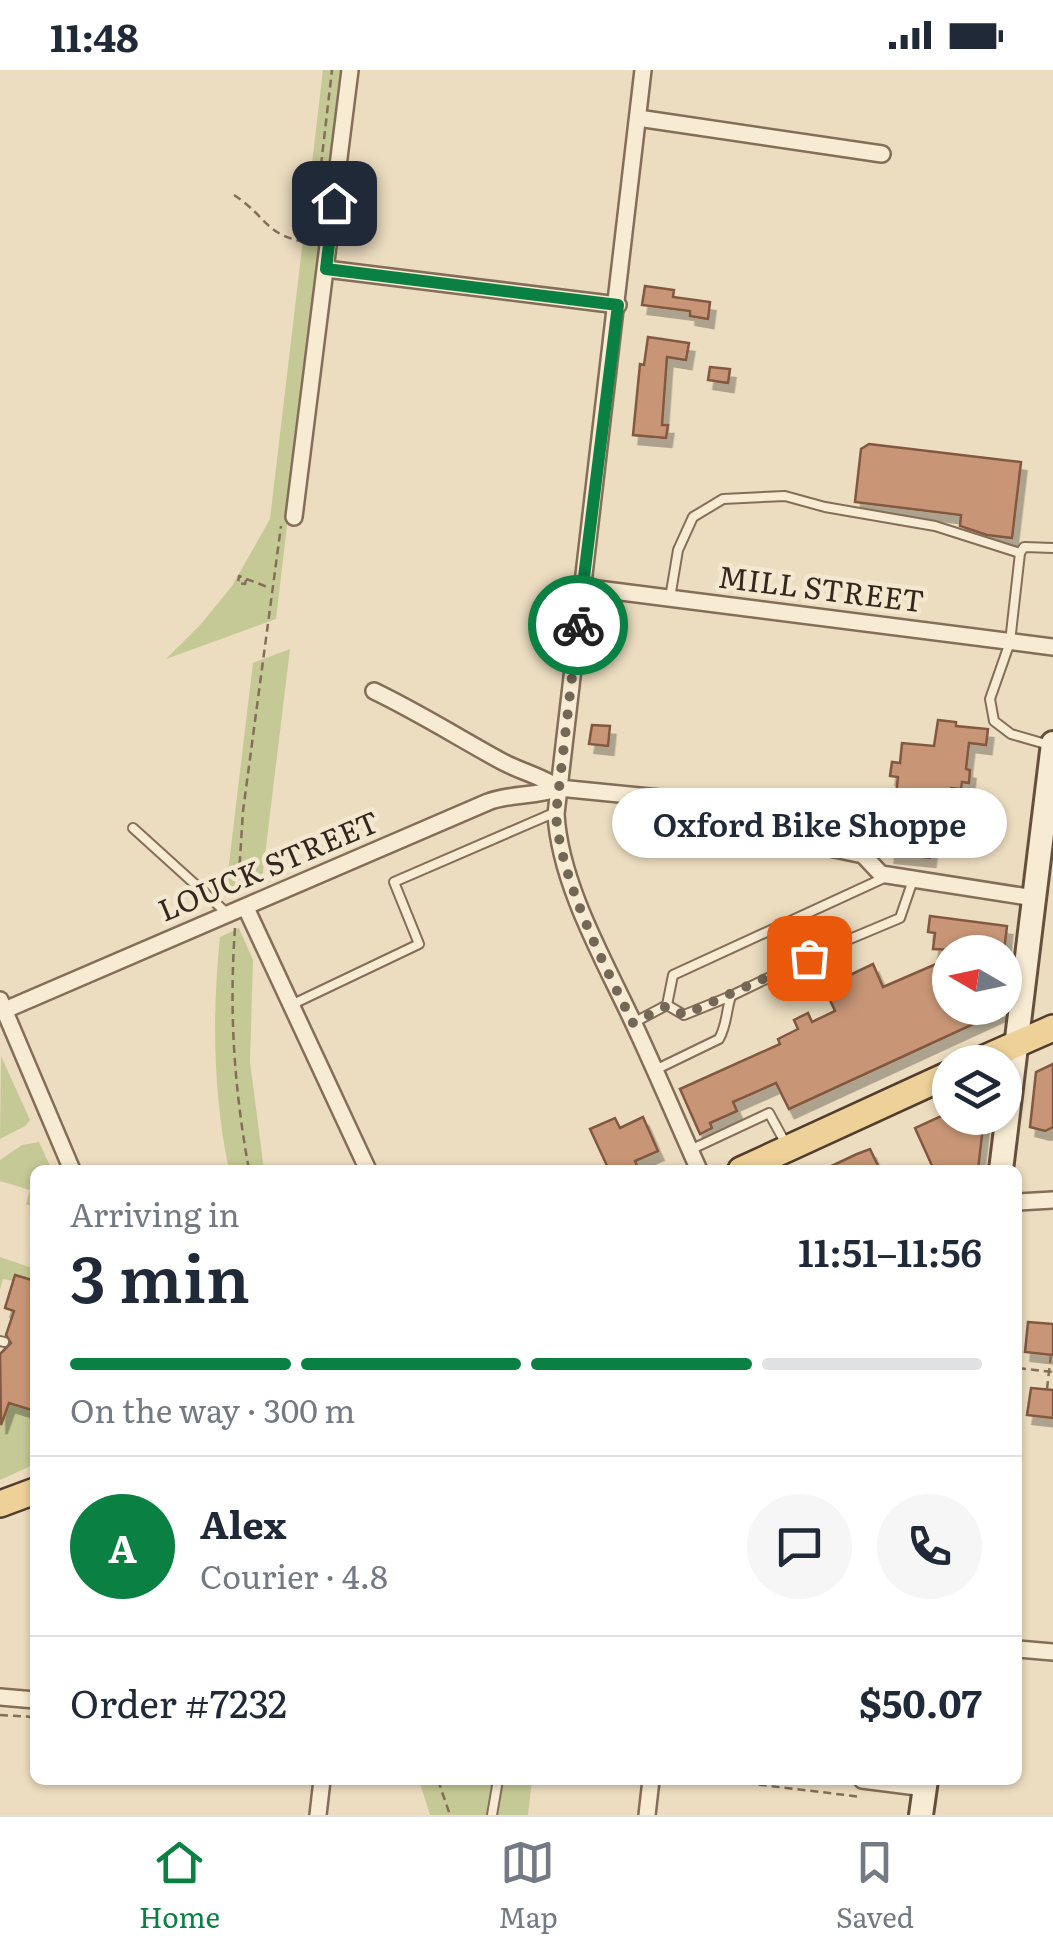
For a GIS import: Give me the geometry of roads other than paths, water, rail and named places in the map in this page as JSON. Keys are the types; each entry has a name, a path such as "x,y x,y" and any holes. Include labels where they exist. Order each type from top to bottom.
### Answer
{"main road":[{"path":"1002,1165 1034,898 1047,844 1053,744"},
{"path":"1016,1044 1053,1028"},
{"path":"752,1165 932,1082"},
{"path":"0,1504 30,1493"},
{"path":"921,1815 925,1785"}],"street":[{"path":"288,518 326,269 350,70"},
{"path":"643,70 556,812 557,837 614,986 697,1165"},
{"path":"638,118 882,154"},
{"path":"326,269 618,305"},
{"name":"MILL STREET","path":"582,587 1053,647"},
{"path":"374,691 559,788 710,803 777,837 863,855 880,874 1034,898"},
{"name":"LOUCK STREET","path":"2,1005 237,912 488,802 506,795 545,794 559,788"},
{"path":"237,912 291,1005 366,1165"},
{"path":"2,1005 70,1165"},
{"path":"1022,1202 1053,1200"},
{"path":"1022,1649 1053,1652"},
{"path":"0,1697 30,1700"},
{"path":"318,1815 321,1785"},
{"path":"648,1815 651,1785"}],"lane":[{"path":"670,598 678,550 693,517 723,499 785,496 935,526 1020,553"},
{"path":"1053,548 1024,547 1020,553 1010,642 990,699 994,721 1011,734 1053,744"},
{"path":"291,1005 420,944 394,882 556,812"},
{"path":"133,828 237,912"},
{"path":"667,1006 673,975 890,876"},
{"path":"667,1006 684,1015 900,918 913,879"},
{"path":"654,1071 720,1038 726,1028 731,996"},
{"path":"633,1023 667,1006"},
{"path":"690,1150 769,1113 788,1148"},
{"path":"492,1815 497,1785"}],"place":[{"name":"Oxford Bike Shoppe","path":"809,958"}]}
